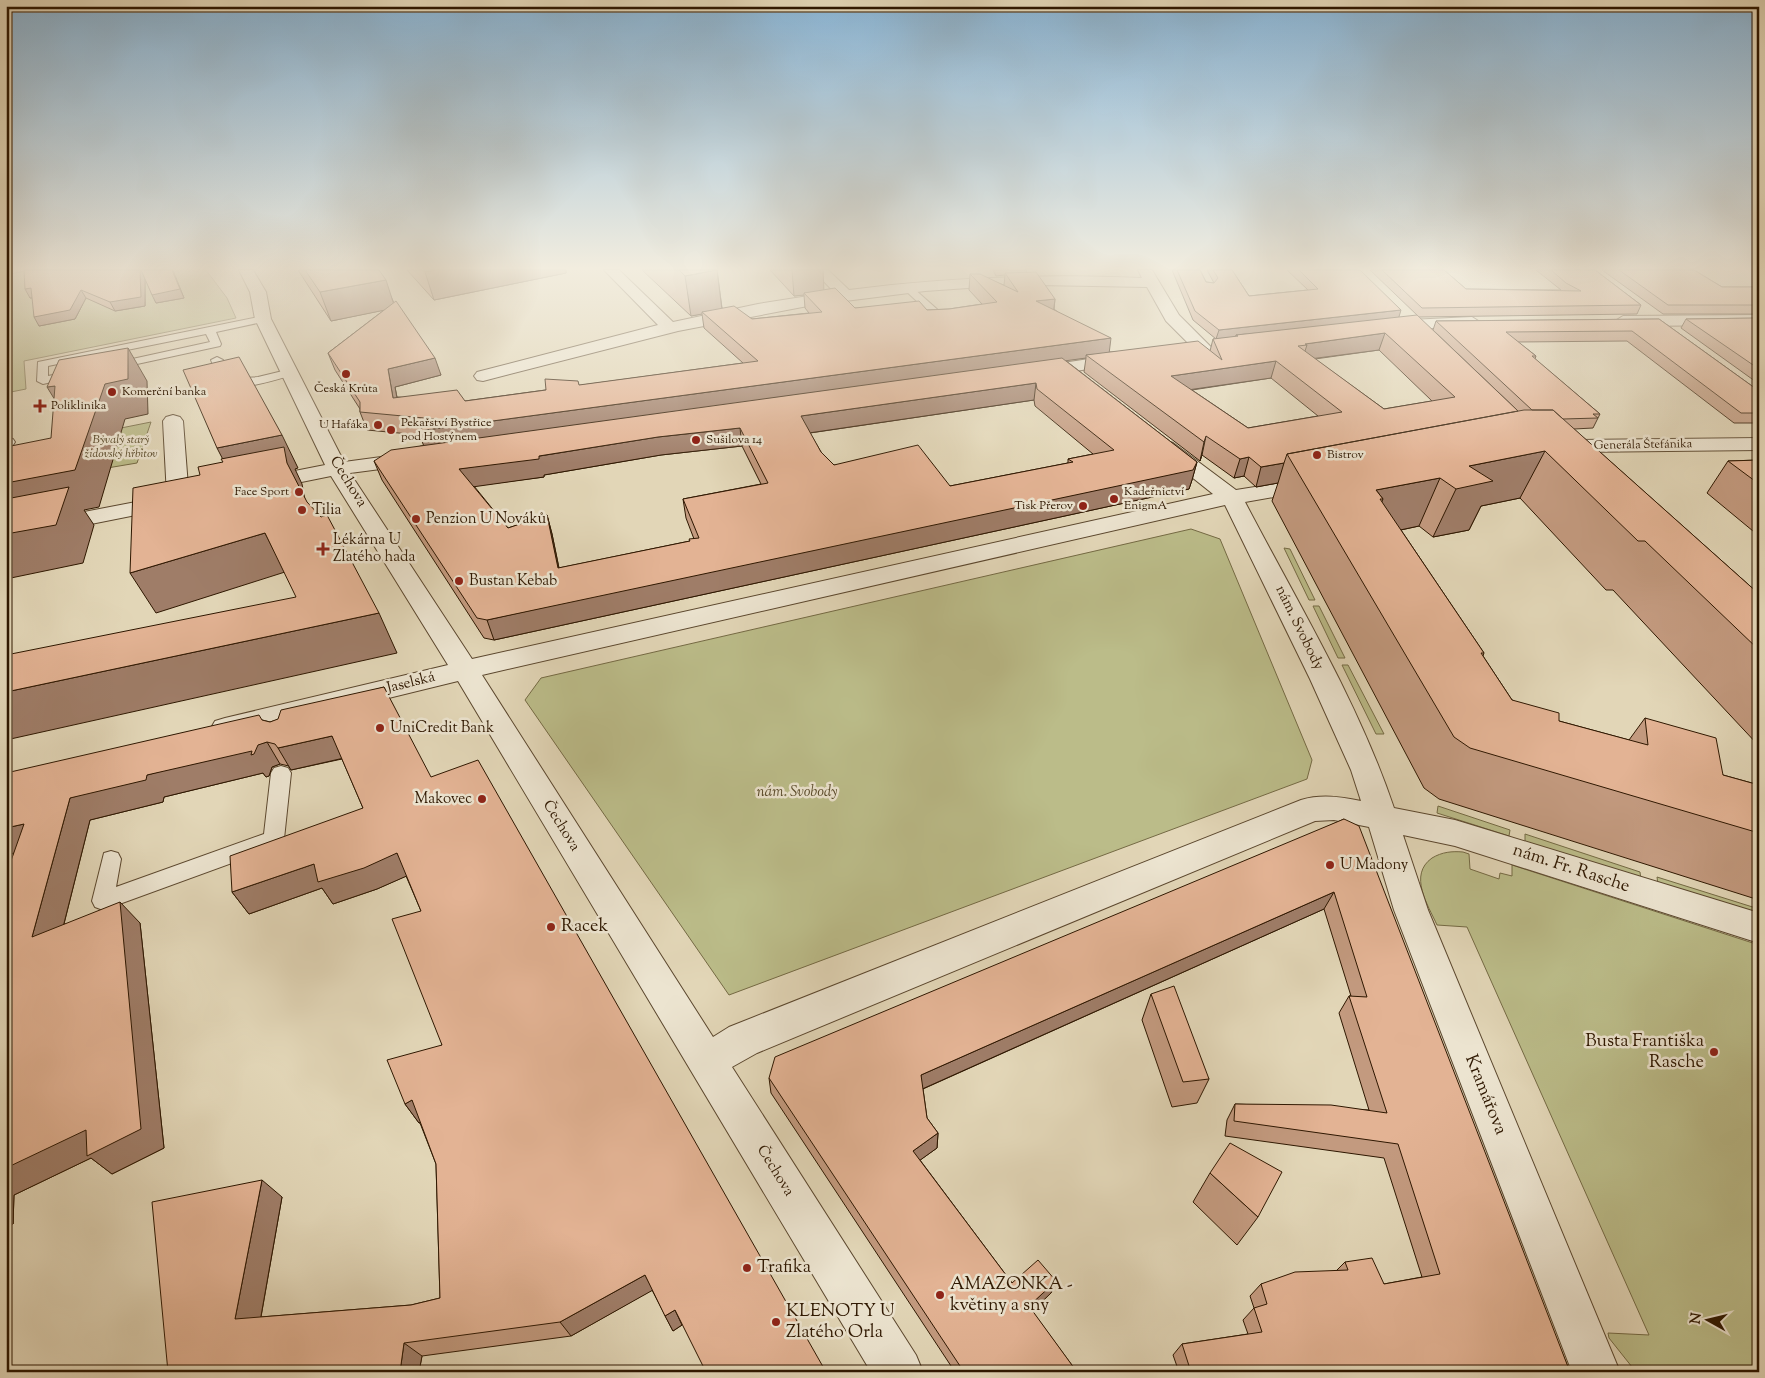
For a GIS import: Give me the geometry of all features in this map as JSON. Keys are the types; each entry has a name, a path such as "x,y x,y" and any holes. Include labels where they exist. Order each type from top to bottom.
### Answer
{"street":[{"name":"Čechova","path":"272,334 337,469 465,670 899,1372"},
{"path":"483,376 650,334"},
{"path":"1189,334 1203,348"},
{"path":"1426,334 1434,342"},
{"path":"1675,334 1680,338"},
{"path":"1183,351 1222,346"},
{"path":"1023,373 1144,356"},
{"path":"1064,368 1086,385"},
{"path":"6,534 187,498 173,420"},
{"path":"1155,438 1234,499"},
{"name":"Generála Štefánika","path":"1556,455 1577,446 1759,444"},
{"path":"242,488 337,469 429,456"},
{"path":"465,670 1206,502 1234,499 1335,480"},
{"name":"nám. Svobody","path":"1234,499 1324,678 1366,770 1381,817"},
{"name":"Jaselská","path":"197,734 283,725 465,670"},
{"path":"707,1060 743,1040 1306,810 1334,808 1381,817"},
{"name":"nám. Fr. Rasche","path":"1381,817 1484,840 1759,928"},
{"name":"Kramářova","path":"1381,817 1411,910 1596,1372"}],"lane":[{"path":"82,372 43,381 42,364 189,334"},
{"path":"101,368 216,344 212,334"},
{"path":"218,360 226,381 229,383 247,382 291,372"},
{"path":"111,859 103,901 274,839 281,773"}],"green space":[{"path":"6,334 156,334 24,361 26,389 6,393"},
{"name":"Bývalý starý židovský hřbitov","path":"151,422 137,463 6,485 6,451"},
{"name":"nám. Svobody","path":"1191,529 1220,539 1312,760 1307,779 729,995 525,700 541,678"},
{"path":"1284,548 1290,549 1315,600 1309,600"},
{"path":"1313,606 1319,606 1345,658 1338,658"},
{"path":"1342,665 1348,665 1384,734 1376,734"},
{"path":"1438,806 1510,830 1509,836 1437,813"},
{"path":"1525,834 1640,872 1641,880 1525,842"},
{"path":"1447,852 1469,854 1470,869 1499,879 1500,873 1512,876 1512,865 1759,945 1759,1372 1636,1372 1609,1338 1608,1333 1649,1335 1467,927 1437,925 1422,890 1421,873 1425,865 1432,858"},
{"path":"1657,877 1759,909 1759,917 1658,885"}],"building":[{"path":"352,334 419,334 435,358 388,369 393,398 457,390 465,401 546,390 545,379 578,381 579,385 758,361 727,334 1104,334 1111,338 418,431 435,419 360,412 360,402 328,353"},
{"path":"1375,334 1298,346 1384,409 1455,397 1386,334 1437,334 1518,411 1287,454 1284,463 1261,467 1249,457 1240,459 1206,436 1204,442 1086,355 1198,341 1222,360 1213,339 1238,336 1236,335","holes":["1276,361 1342,412 1248,428 1171,376"]},
{"path":"1450,334 1509,334 1536,356 1532,356 1600,414 1593,414 1598,418 1563,419 1553,410 1532,410"},
{"path":"1636,334 1680,334 1759,391 1759,413 1741,413"},
{"path":"1708,334 1759,334 1759,369"},
{"path":"128,348 128,379 105,384 75,470 6,483 6,447 51,438 55,386 47,387 59,360"},
{"path":"239,357 282,435 217,448 183,370"},
{"path":"1062,358 1197,462 1193,470 487,620 477,618 374,461 391,450","holes":["1036,383 1037,389 1114,450 1068,459 1073,462 950,486 918,445 834,465 821,452 801,416","740,428 768,483 683,499 699,538 558,568 547,515 508,528 459,469 539,459 539,456 658,437"]},
{"path":"1524,410 1553,410 1759,594 1759,650 1645,541 1638,541 1545,451 1469,466 1493,481 1456,489 1440,478 1376,490 1383,499 1380,499 1484,653 1481,653 1512,700 1559,713 1559,721 1648,745 1645,718 1716,738 1723,775 1759,785 1759,833 1470,748 1454,737 1287,454"},
{"path":"284,447 287,463 307,502 321,517 327,515 379,613 6,692 6,655 296,597 265,533 130,573 133,488 200,475 198,467 223,462 221,459"},
{"path":"1759,460 1759,484 1728,461"},
{"path":"69,487 56,525 6,534 6,499"},
{"path":"384,687 431,777 478,760 826,1372 706,1372 675,1310 665,1316 645,1275 560,1322 404,1343 400,1372 200,1372 201,1368 168,1372 152,1202 262,1180 235,1319 411,1305 440,1298 436,1164 412,1100 405,1104 387,1060 442,1045 392,919 421,911 397,853 364,868 318,882 314,864 232,892 230,856 363,808 332,736 278,748 275,744 267,742 258,745 254,754 251,755 252,751 147,775 146,780 70,798 32,937 120,902 141,1129 87,1156 86,1130 6,1168 6,875 24,824 6,828 6,773 259,715 262,720 270,722 278,719 281,710"},
{"path":"1344,819 1359,826 1570,1372 1191,1372 1182,1344 1262,1332 1254,1308 1267,1304 1261,1284 1295,1272 1348,1270 1345,1262 1372,1258 1384,1284 1440,1274 1398,1144 1234,1121 1235,1104 1331,1105 1387,1113 1349,996 1367,997 1334,892 921,1075 927,1118 938,1133 913,1151 1012,1283 1038,1260 1056,1281 1029,1306 1077,1372 964,1372 769,1078 775,1057"},
{"path":"1174,986 1209,1079 1183,1082 1151,994"},
{"path":"1230,1143 1282,1172 1258,1217 1210,1173"}],"place":[{"name":"Česká Krůta","path":"346,374"},
{"name":"Komerční banka","path":"112,392"},
{"name":"Poliklinika","path":"40,406"},
{"name":"U Hafáka","path":"378,425"},
{"name":"Pekařství Bystřice pod Hostýnem","path":"391,430"},
{"name":"Sušilova 14","path":"696,440"},
{"name":"Bistrov","path":"1317,455"},
{"name":"Face Sport","path":"299,492"},
{"name":"Kadeřnictví EnigmA","path":"1114,499"},
{"name":"Tisk Přerov","path":"1083,506"},
{"name":"Tilia","path":"302,510"},
{"name":"Penzion U Nováků","path":"416,519"},
{"name":"Lékárna U Zlatého hada","path":"323,549"},
{"name":"Bustan Kebab","path":"459,581"},
{"name":"UniCredit Bank","path":"380,728"},
{"name":"Makovec","path":"482,799"},
{"name":"U Madony","path":"1330,865"},
{"name":"Racek","path":"551,927"},
{"name":"Busta Františka Rasche","path":"1714,1052"},
{"name":"Trafika","path":"747,1268"},
{"name":"AMAZONKA - květiny a sny","path":"940,1295"},
{"name":"KLENOTY U Zlatého Orla","path":"776,1322"}]}
